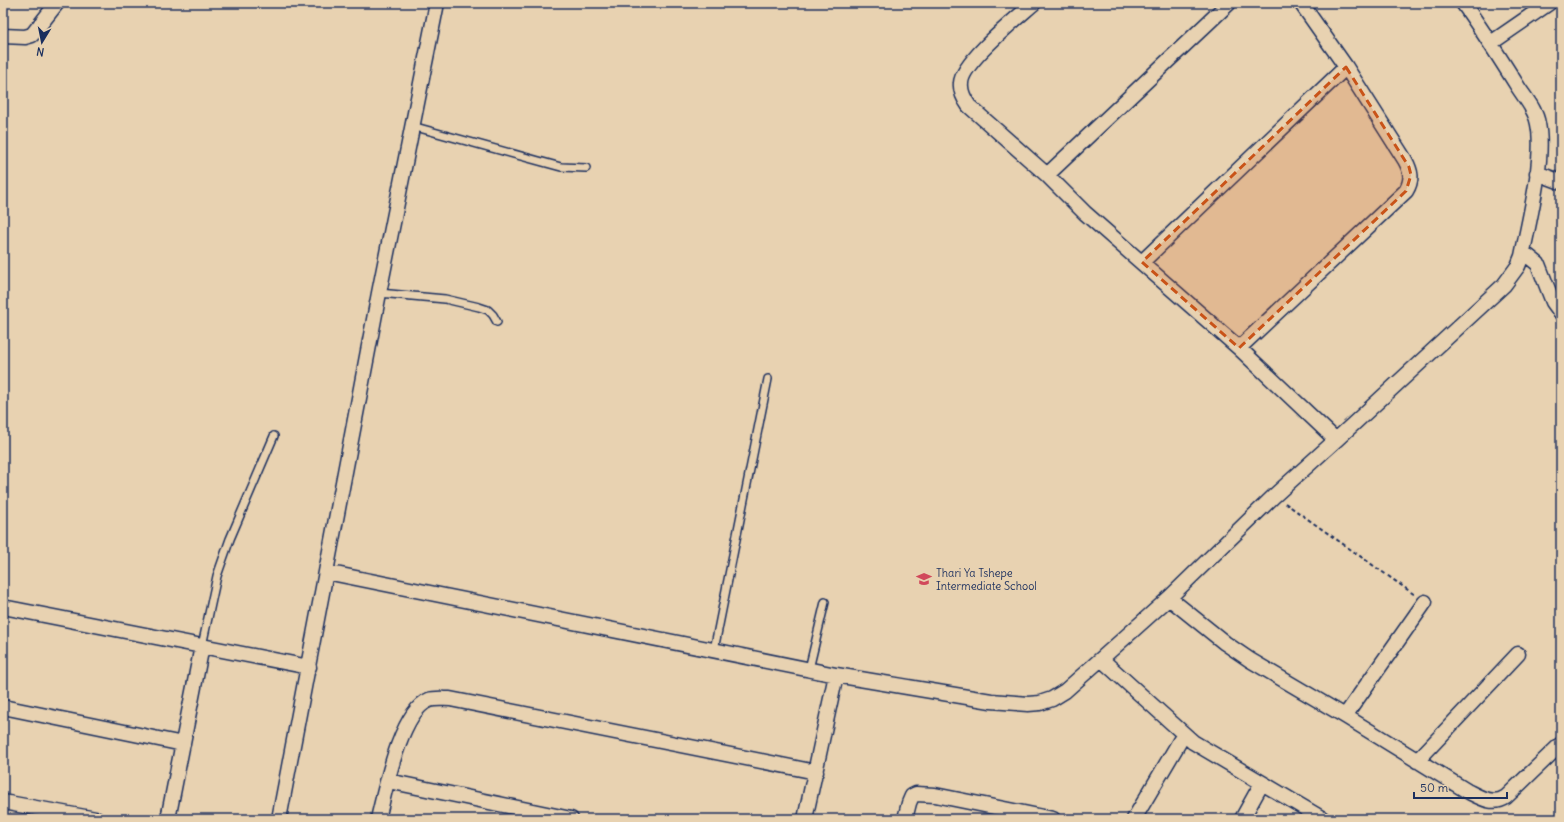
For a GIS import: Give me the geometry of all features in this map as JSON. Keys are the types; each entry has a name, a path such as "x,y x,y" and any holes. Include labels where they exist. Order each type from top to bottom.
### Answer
{"street":[{"path":"3,36 25,37 32,35 57,3"},
{"path":"279,819 379,293 437,3"},
{"path":"1034,3 984,49 966,69 961,82 961,90 963,97 969,106 1047,175 1085,213 1239,348 1336,440"},
{"path":"1047,175 1230,3"},
{"path":"1239,348 1406,191 1409,186 1411,175 1405,160 1346,67 1301,3"},
{"path":"326,572 836,675 991,701 1028,704 1040,703 1052,699 1065,691 1169,598 1274,496 1504,285 1518,266 1537,173 1540,138 1538,122 1533,109 1491,43 1463,3"},
{"path":"1491,43 1549,3"},
{"path":"1142,262 1346,67"},
{"path":"1537,173 1561,182"},
{"path":"1522,252 1538,264 1553,302 1561,313"},
{"path":"1169,598 1225,643 1250,660 1467,791 1484,799 1497,801 1506,797 1561,744"},
{"path":"1345,716 1425,602"},
{"path":"3,607 309,667"},
{"path":"168,819 202,646"},
{"path":"1417,761 1518,654"},
{"path":"1101,659 1184,734 1209,752 1323,819"},
{"path":"805,819 836,675"},
{"path":"378,819 401,739 410,719 428,701 437,698 450,699 816,772"},
{"path":"3,708 183,744"},
{"path":"1134,819 1184,734"},
{"path":"388,781 571,819"},
{"path":"1242,819 1262,783"},
{"path":"905,819 912,796 922,794 935,795 1052,819"},
{"path":"3,802 96,819"}],"lane":[{"path":"412,126 561,167 586,168"},
{"path":"379,293 445,299 479,307 488,310 497,322"},
{"path":"714,650 768,379"},
{"path":"202,646 217,576 230,539 274,436"},
{"path":"809,669 826,602"}],"path":[{"path":"1274,496 1425,602"}],"highlighted area":[{"path":"1346,67 1409,167 1411,175 1406,191 1239,348 1142,262"}],"place":[{"name":"Thari Ya Tshepe Intermediate School","path":"924,579"}]}
